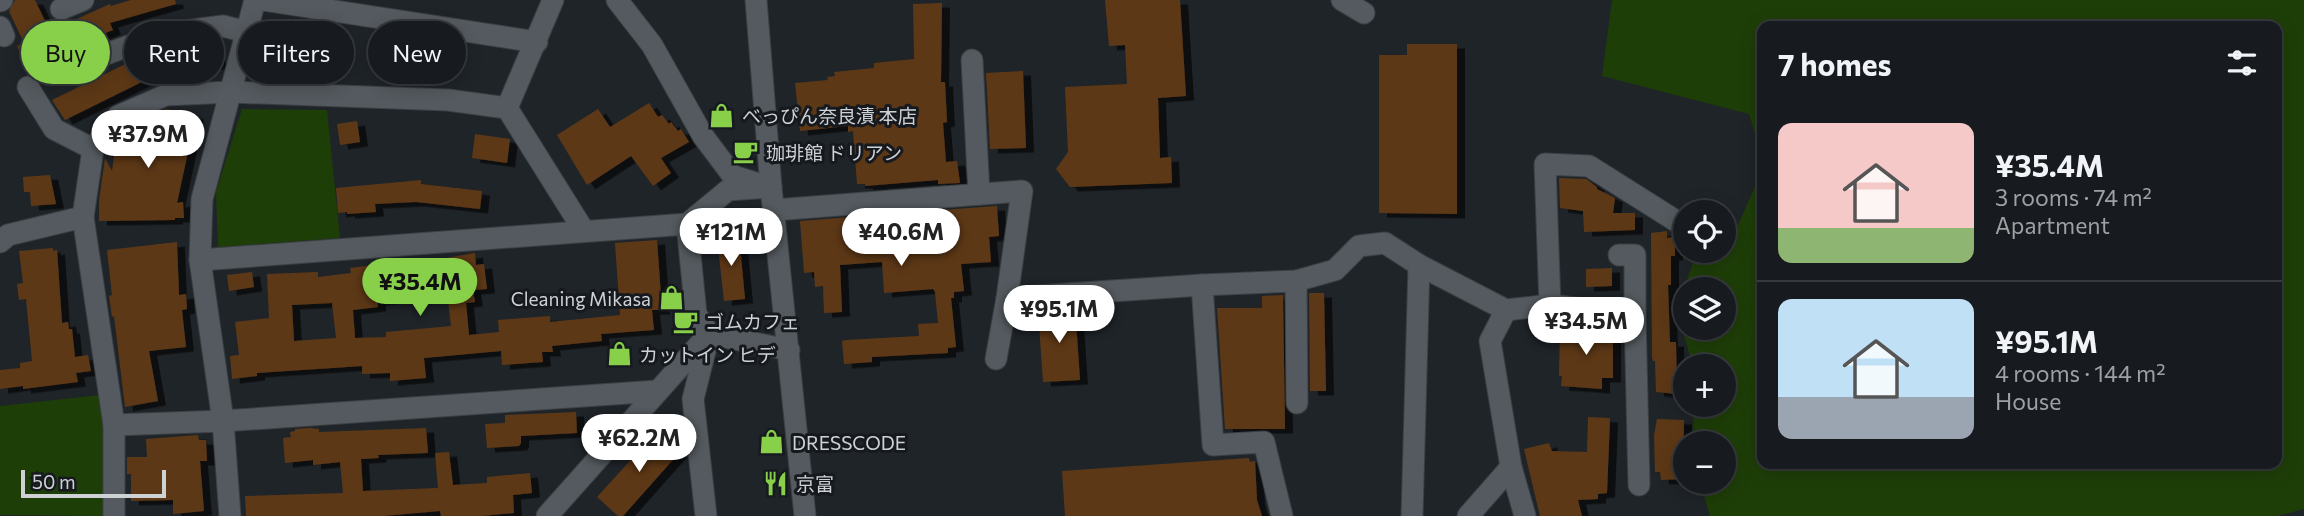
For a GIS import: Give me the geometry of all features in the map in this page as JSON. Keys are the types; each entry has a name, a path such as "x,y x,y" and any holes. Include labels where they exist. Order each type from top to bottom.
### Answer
{"street":[{"path":"61,9 83,0"},
{"path":"250,21 255,0"},
{"path":"263,0 537,42"},
{"path":"508,108 553,0"},
{"path":"617,0 652,45 703,136 733,176 771,187"},
{"path":"756,0 771,187 805,516"},
{"path":"1342,0 1364,13"},
{"path":"110,53 161,34 223,26 238,30"},
{"path":"972,60 979,194"},
{"path":"230,516 223,421 200,260 202,199 238,66"},
{"path":"28,87 54,129 93,149"},
{"path":"114,516 114,425 83,217 93,149 118,116 166,95 231,92 448,100 508,108"},
{"path":"508,108 584,232"},
{"path":"1550,305 1545,164 1589,166 1673,219"},
{"path":"200,260 687,224 728,190 771,187"},
{"path":"774,210 1022,191 996,359"},
{"path":"0,242 8,235 83,217"},
{"path":"687,224 696,314 709,334 789,350"},
{"path":"1007,298 1296,281 1335,270 1359,246 1385,243 1419,265 1506,310 1550,305 1635,315"},
{"path":"1619,255 1635,255 1639,485"},
{"path":"1412,516 1419,265"},
{"path":"1296,281 1297,402"},
{"path":"1202,285 1213,445 1264,442 1282,516"},
{"path":"1506,310 1490,341 1511,467 1525,516"},
{"path":"547,516 709,334"},
{"path":"706,516 693,399 709,334"},
{"path":"114,425 223,421 657,391"},
{"path":"1468,516 1511,467"}],"green space":[{"path":"1612,0 2304,0 2304,509 2277,516 1710,516 1704,494 1736,494 1736,431 1693,431 1694,417 1736,417 1736,354 1689,354 1685,340 1736,340 1736,277 1688,277 1693,263 1736,263 1736,230 1757,182 1757,469 2282,469 2282,21 1757,21 1757,139 1749,114 1602,76"},
{"path":"242,109 327,110 340,238 218,247 216,192"},
{"path":"100,395 106,423 111,516 0,515 0,406"}],"building":[{"path":"15,0 35,0 45,21 21,21 21,37 9,11"},
{"path":"131,0 175,0 176,4 110,23 72,21 110,4 111,6"},
{"path":"1105,0 1180,0 1186,96 1158,98 1160,158 1171,157 1172,183 1070,187 1056,169 1068,152 1065,87 1127,84 1125,45 1109,46"},
{"path":"942,3 941,82 945,82 947,122 943,123 946,162 957,161 960,183 938,184 938,180 865,186 857,184 853,131 848,132 848,126 800,131 795,83 828,80 827,77 835,76 834,72 874,68 874,63 914,59 913,4"},
{"path":"1407,44 1457,44 1457,214 1379,213 1379,55 1407,55"},
{"path":"124,65 124,84 138,84 65,120 52,100 85,84 110,84 110,72"},
{"path":"1023,71 1026,148 990,149 986,73"},
{"path":"649,103 658,117 662,115 678,131 681,129 689,142 661,158 671,173 653,186 631,156 587,185 557,135 598,109 610,127"},
{"path":"166,109 196,115 177,203 183,202 184,218 99,221 105,158 112,171 116,140 126,127 136,122 156,125 158,113"},
{"path":"357,121 360,142 340,145 337,124"},
{"path":"475,134 510,139 507,163 472,158"},
{"path":"50,175 56,204 31,206 30,192 24,192 23,177"},
{"path":"1559,178 1586,179 1597,189 1615,198 1613,213 1635,213 1635,230 1584,232 1583,211 1560,208"},
{"path":"421,180 421,184 482,191 480,209 416,202 375,204 376,212 338,213 336,188"},
{"path":"997,206 999,236 989,237 991,262 961,264 964,291 954,292 954,298 951,298 956,347 948,348 948,353 872,357 872,362 844,364 842,341 919,336 918,324 938,323 935,292 933,289 884,293 882,262 840,265 842,312 824,313 823,286 815,287 814,272 804,273 800,221 851,217 870,218 870,224 900,222 899,219 942,215 941,210"},
{"path":"1667,231 1667,238 1673,237 1671,285 1668,285 1670,342 1676,342 1676,354 1673,354 1673,394 1656,392 1655,361 1652,357 1651,233"},
{"path":"739,235 745,299 724,301 717,238"},
{"path":"657,240 662,310 652,310 654,330 601,334 602,341 552,346 553,352 542,352 543,362 502,365 501,351 424,358 426,378 390,381 390,373 362,374 362,366 257,373 257,376 232,379 230,356 239,355 235,322 269,318 267,274 318,272 318,277 351,273 350,268 374,265 374,268 440,263 440,259 475,253 476,265 484,264 487,289 473,290 475,302 466,303 469,335 499,332 498,320 550,316 550,322 620,315 615,243","holes":["446,285 451,326 386,332 386,337 355,338 353,310 378,307 378,301 392,299 391,289","332,303 336,338 294,341 292,305"]},
{"path":"177,242 179,295 186,294 187,309 182,310 186,347 149,351 158,401 125,407 109,296 112,295 107,250"},
{"path":"53,248 53,251 57,250 62,323 68,322 69,329 72,329 75,357 88,355 91,371 76,373 78,382 0,389 0,370 20,368 20,363 32,361 26,299 19,300 17,284 23,283 19,251"},
{"path":"1612,268 1612,286 1586,287 1586,269"},
{"path":"252,272 254,287 229,291 227,275"},
{"path":"1309,293 1324,293 1326,391 1310,391"},
{"path":"1283,295 1285,429 1225,429 1217,308 1262,308 1262,296"},
{"path":"1075,307 1080,380 1043,382 1038,310"},
{"path":"1613,327 1613,378 1602,378 1602,389 1561,386 1560,328"},
{"path":"576,412 577,433 521,436 519,446 487,448 485,424 505,423 505,415"},
{"path":"1588,417 1610,418 1607,493 1598,494 1598,499 1578,500 1582,516 1540,516 1524,449 1549,443 1552,451 1587,452"},
{"path":"1657,419 1684,420 1684,431 1673,431 1673,479 1661,480 1660,472 1655,472 1654,435"},
{"path":"426,428 428,453 378,455 379,458 361,459 363,491 438,488 435,453 449,452 453,485 487,483 487,477 530,473 532,493 513,495 514,513 481,516 441,516 440,511 383,516 246,516 245,496 343,493 340,462 313,465 313,460 285,463 283,438 291,437 290,432 295,429 319,429 319,432"},
{"path":"659,429 672,441 669,444 679,453 623,516 618,516 597,497"},
{"path":"198,435 199,440 206,440 207,461 200,461 204,511 173,514 173,500 131,501 131,474 127,474 127,457 147,457 146,439"},
{"path":"1249,458 1250,462 1255,461 1257,500 1262,516 1065,516 1062,471"}],"place":[{"name":"べっぴん奈良漬 本店","path":"722,115"},
{"name":"珈琲館 ドリアン","path":"746,152"},
{"name":"Cleaning Mikasa","path":"671,298"},
{"name":"ゴムカフェ","path":"685,321"},
{"name":"カットイン ヒデ","path":"619,354"},
{"name":"DRESSCODE","path":"772,442"},
{"name":"京富","path":"776,483"}]}
